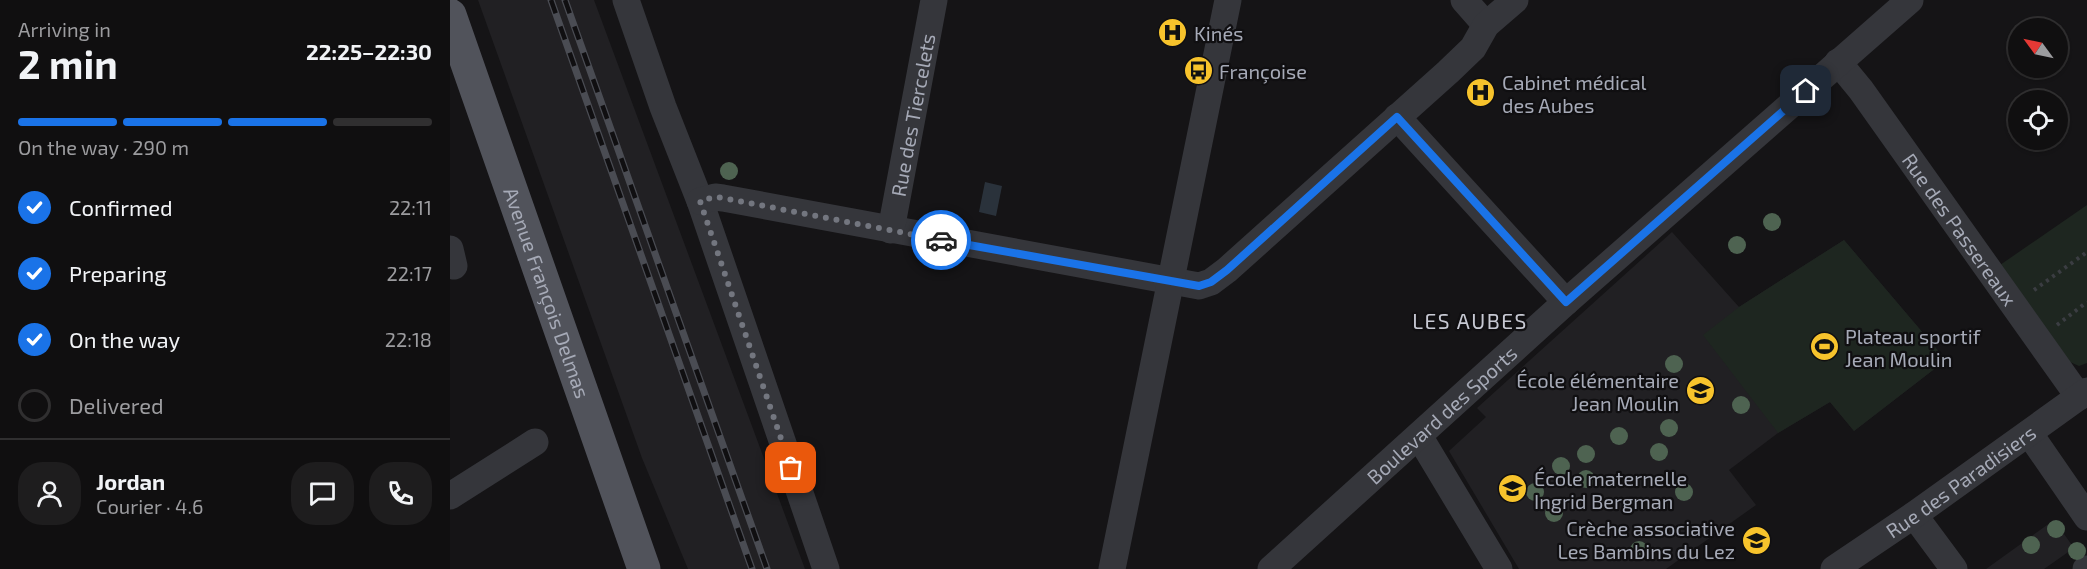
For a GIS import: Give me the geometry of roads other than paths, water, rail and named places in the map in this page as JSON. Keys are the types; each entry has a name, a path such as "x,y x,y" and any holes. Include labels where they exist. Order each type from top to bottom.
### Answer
{"main road":[{"name":"Avenue François Delmas","path":"450,15 644,569"}],"street":[{"path":"626,0 663,107 700,201 826,569"},
{"name":"Rue des Tiercelets","path":"891,230 934,0"},
{"path":"1112,569 1228,0"},
{"path":"1464,0 1486,25"},
{"path":"700,201 715,197 723,198 1199,286 1211,282 1397,117 1473,48 1486,25 1515,0"},
{"name":"Boulevard des Sports","path":"1271,569 1566,302 1910,0"},
{"name":"Rue des Passereaux","path":"1838,62 1861,90 2039,340 2083,394"},
{"path":"1397,117 1566,302"},
{"name":"Rue des Paradisiers","path":"1834,569 1914,515 2083,394"},
{"path":"2029,433 2087,517"},
{"path":"1419,436 1499,569"},
{"path":"450,496 536,442"},
{"path":"1914,515 1954,569"}],"railway":[{"path":"551,0 752,569"},
{"path":"565,0 767,569"}],"place":[{"name":"Kinés","path":"1173,33"},
{"name":"Françoise","path":"1198,71"},
{"name":"Cabinet médical des Aubes","path":"1481,93"},
{"name":"Plateau sportif Jean Moulin","path":"1824,347"},
{"name":"École élémentaire Jean Moulin","path":"1700,391"},
{"name":"École maternelle Ingrid Bergman","path":"1513,489"},
{"name":"Crèche associative Les Bambins du Lez","path":"1756,540"}],"district":[{"name":"LES AUBES","path":"1470,320"}]}
